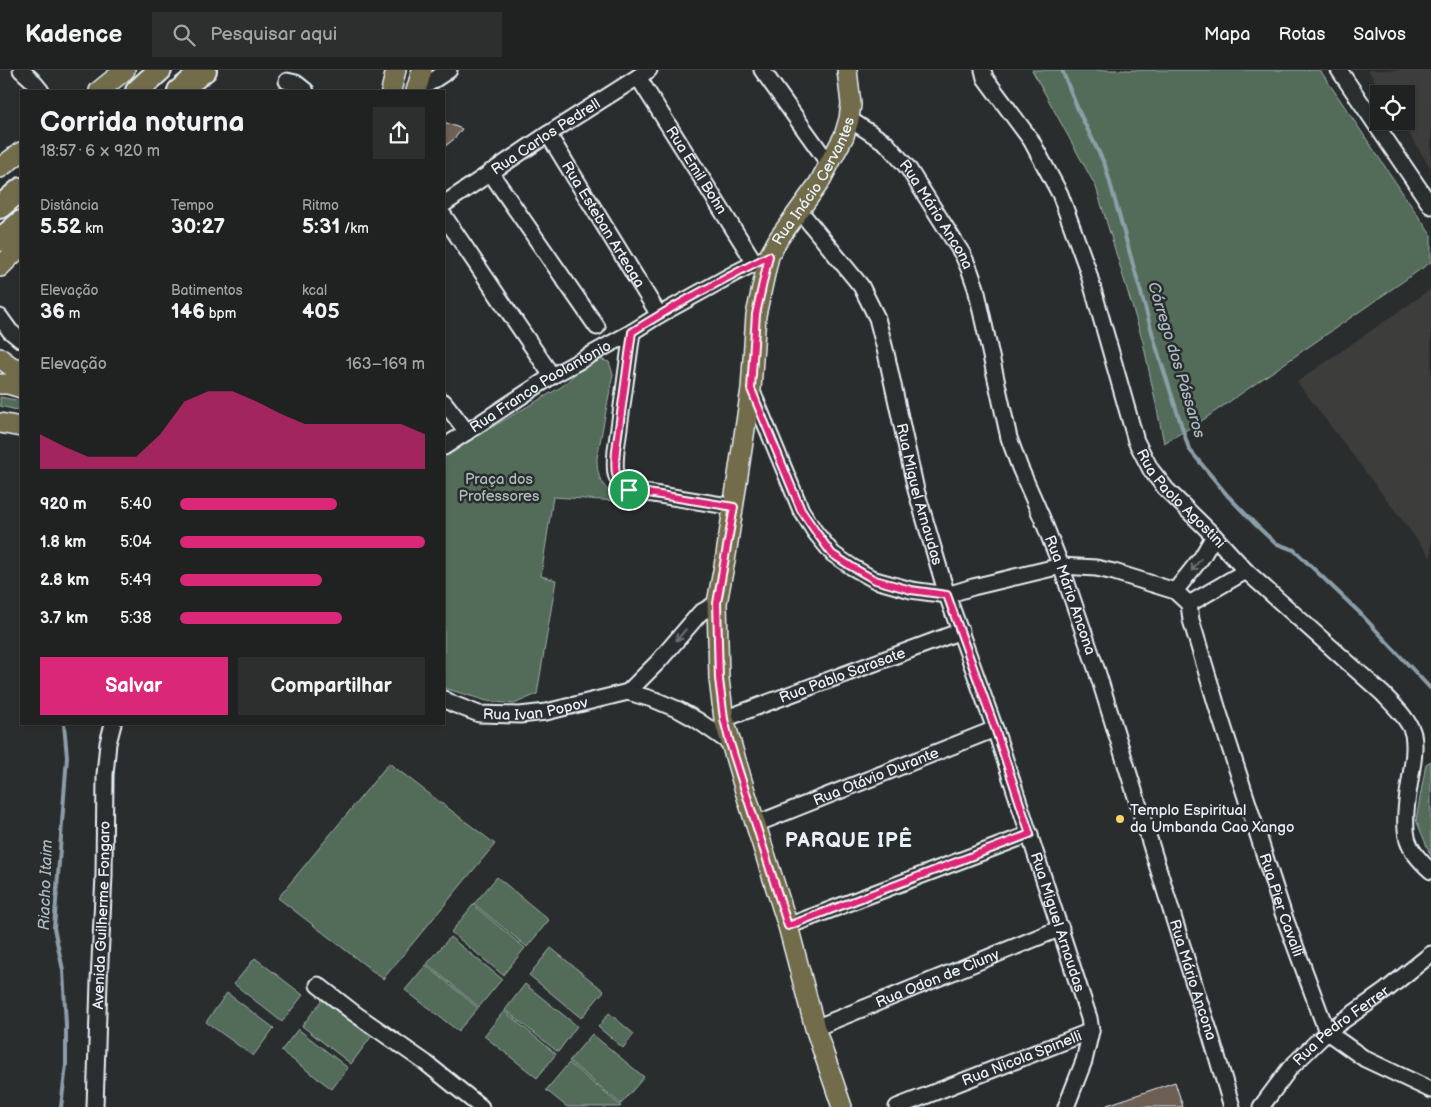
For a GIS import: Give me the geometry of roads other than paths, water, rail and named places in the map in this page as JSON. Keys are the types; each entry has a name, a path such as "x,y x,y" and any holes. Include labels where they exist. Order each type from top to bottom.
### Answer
{"highway":[{"path":"138,90 160,70"},
{"path":"180,90 205,70"},
{"path":"0,207 20,190"},
{"path":"0,240 20,223"}],"main road":[{"path":"100,90 125,70"},
{"path":"388,70 390,90"},
{"path":"390,90 396,70"},
{"path":"416,90 422,70"},
{"name":"Rua Inácio Cervantes","path":"842,1107 815,1028 788,926 724,719 719,679 717,603 734,507 751,389 762,260 819,183 844,136 850,119 851,104 847,70"},
{"path":"0,168 20,153"},
{"path":"0,267 20,247"},
{"path":"0,358 12,367 20,369"},
{"path":"0,384 20,388"}],"street":[{"path":"21,70 40,90"},
{"path":"418,90 450,70"},
{"path":"762,70 829,164"},
{"path":"1339,70 1431,206"},
{"name":"Rua Paolo Agostini","path":"981,73 1031,140 1060,194 1087,268 1136,441 1151,470 1166,489 1214,536 1246,571 1383,694 1402,713 1413,732 1414,753 1406,825 1408,841 1418,859 1431,871"},
{"name":"Rua Carlos Pedrell","path":"445,203 548,134 644,74"},
{"name":"Rua Emil Bohn","path":"644,74 762,260"},
{"path":"287,81 296,82 305,90"},
{"name":"Rua Mário Ancona","path":"850,119 886,143 908,168 963,255 970,271 976,288 1010,438 1020,468 1061,566 1096,671 1232,1107"},
{"name":"Rua Esteban Arteaga","path":"548,134 659,315"},
{"path":"490,172 597,327"},
{"name":"Rua Miguel Arnaudas","path":"798,210 861,286 877,318 916,490 947,595 995,728 1089,1018 1091,1031 1084,1061 1066,1107"},
{"path":"445,217 552,376"},
{"name":"Rua Franco Paolantonio","path":"445,446 552,376 735,273 762,260"},
{"path":"0,317 10,331 20,339"},
{"path":"632,332 616,450 615,469 618,480 622,486 629,490 734,507"},
{"path":"751,389 801,510 832,554 875,580 911,590 947,595 1061,566 1096,568 1175,590 1189,604 1246,571"},
{"path":"445,403 467,432"},
{"path":"1175,590 1202,557 1214,536"},
{"path":"717,603 700,613 658,662 628,692 679,710 730,743"},
{"name":"Rua Pier Cavalli","path":"1189,604 1191,620 1215,701 1280,904 1327,1032"},
{"name":"Rua Pablo Sarasate","path":"724,719 961,631"},
{"name":"Rua Ivan Popov","path":"445,700 479,714 520,716 546,712 628,692"},
{"name":"Avenida Guilherme Fongaro","path":"95,1107 106,774 108,743 113,725"},
{"name":"Rua Otávio Durante","path":"756,824 995,728"},
{"path":"788,926 1030,834"},
{"name":"Rua Odon de Cluny","path":"815,1028 1061,928"},
{"name":"Rua Pedro Ferrer","path":"1261,1107 1290,1068 1327,1032 1430,957"},
{"path":"318,985 354,1013 426,1063 481,1107"},
{"name":"Rua Nicola Spinelli","path":"897,1107 1091,1031"},
{"path":"1327,1032 1365,1060 1431,1090"}],"waterway":[{"name":"Córrego dos Pássaros","path":"1062,70 1079,112 1105,165 1156,346 1189,449 1228,496 1256,525 1275,543 1294,550 1360,613 1431,689"},
{"name":"Riacho Itaim","path":"61,1107 66,1065 66,1025 63,970 54,928 67,757 64,725"}],"place":[{"name":"Templo Espiritual da Umbanda Cao Xango","path":"1120,819"}],"district":[{"name":"PARQUE IPÊ","path":"849,841"}],"park label":[{"name":"Praça dos Professores","path":"499,488"}]}
